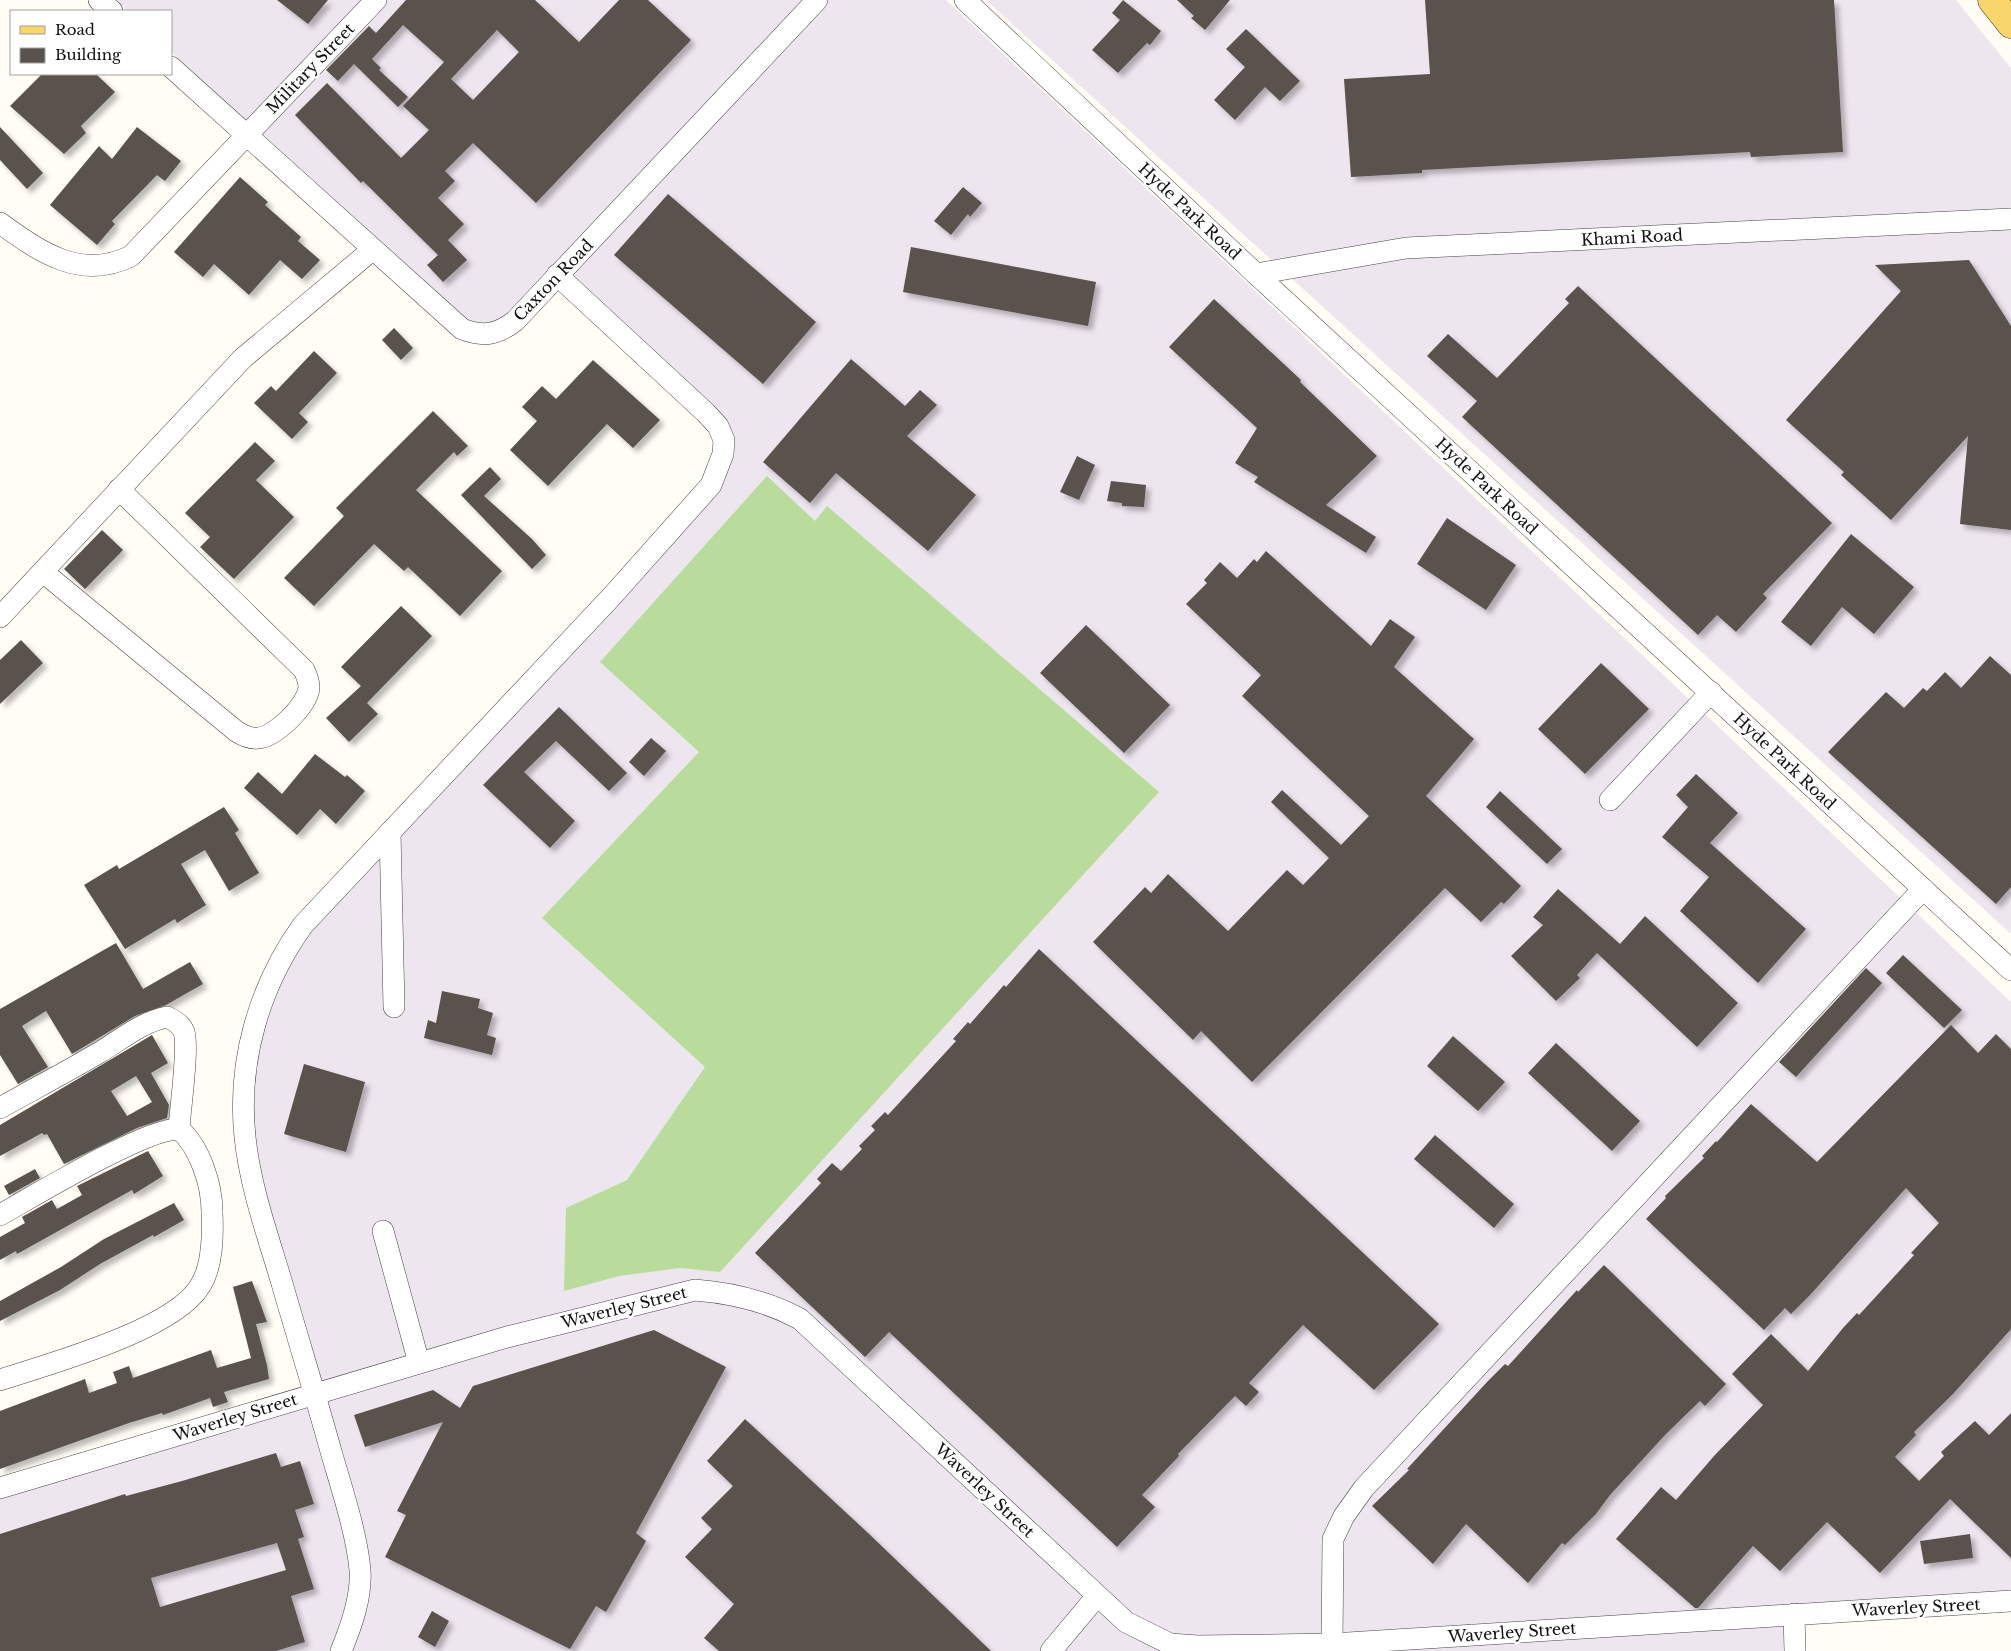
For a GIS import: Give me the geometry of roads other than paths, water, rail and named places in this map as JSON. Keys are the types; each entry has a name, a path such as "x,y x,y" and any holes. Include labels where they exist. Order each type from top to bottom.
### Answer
{"main road":[{"path":"1992,0 2011,24"}],"street":[{"path":"99,0 111,10"},
{"name":"Military Street","path":"0,223 47,255 88,265 105,265 120,262 132,256 245,135 376,0"},
{"name":"Caxton Road","path":"172,68 372,250 462,329 476,334 489,334 505,329 817,0"},
{"name":"Hyde Park Road","path":"965,0 1256,274 2011,970"},
{"name":"Khami Road","path":"1256,274 1406,248 2011,219"},
{"path":"0,617 243,358 372,250"},
{"path":"341,1651 356,1608 360,1571 345,1498 260,1211 249,1162 243,1110 248,1052 252,1033 269,985 287,947 303,925 613,595 711,485 719,470 723,454 724,440 718,426 557,275"},
{"path":"42,572 236,731 246,736 258,738 268,735 287,721 305,700 309,688 304,670 119,490"},
{"path":"1610,800 1711,692"},
{"path":"390,832 394,1007"},
{"path":"1332,1644 1333,1539 1344,1516 1364,1488 1923,889"},
{"path":"0,1108 103,1050 138,1027 155,1019 167,1017 176,1022 184,1032 179,1129"},
{"path":"1,1213 156,1133 179,1129"},
{"path":"0,1380 106,1346 179,1308 188,1302 200,1287 205,1277 211,1247 212,1199 197,1155 186,1135 179,1129"},
{"path":"383,1231 419,1363"},
{"name":"Waverley Street","path":"0,1488 507,1337 695,1290 716,1292 764,1302 800,1319 1126,1622 1170,1647 1332,1644 2011,1601"},
{"path":"1051,1651 1097,1596"},
{"path":"1794,1614 1795,1651"}]}
